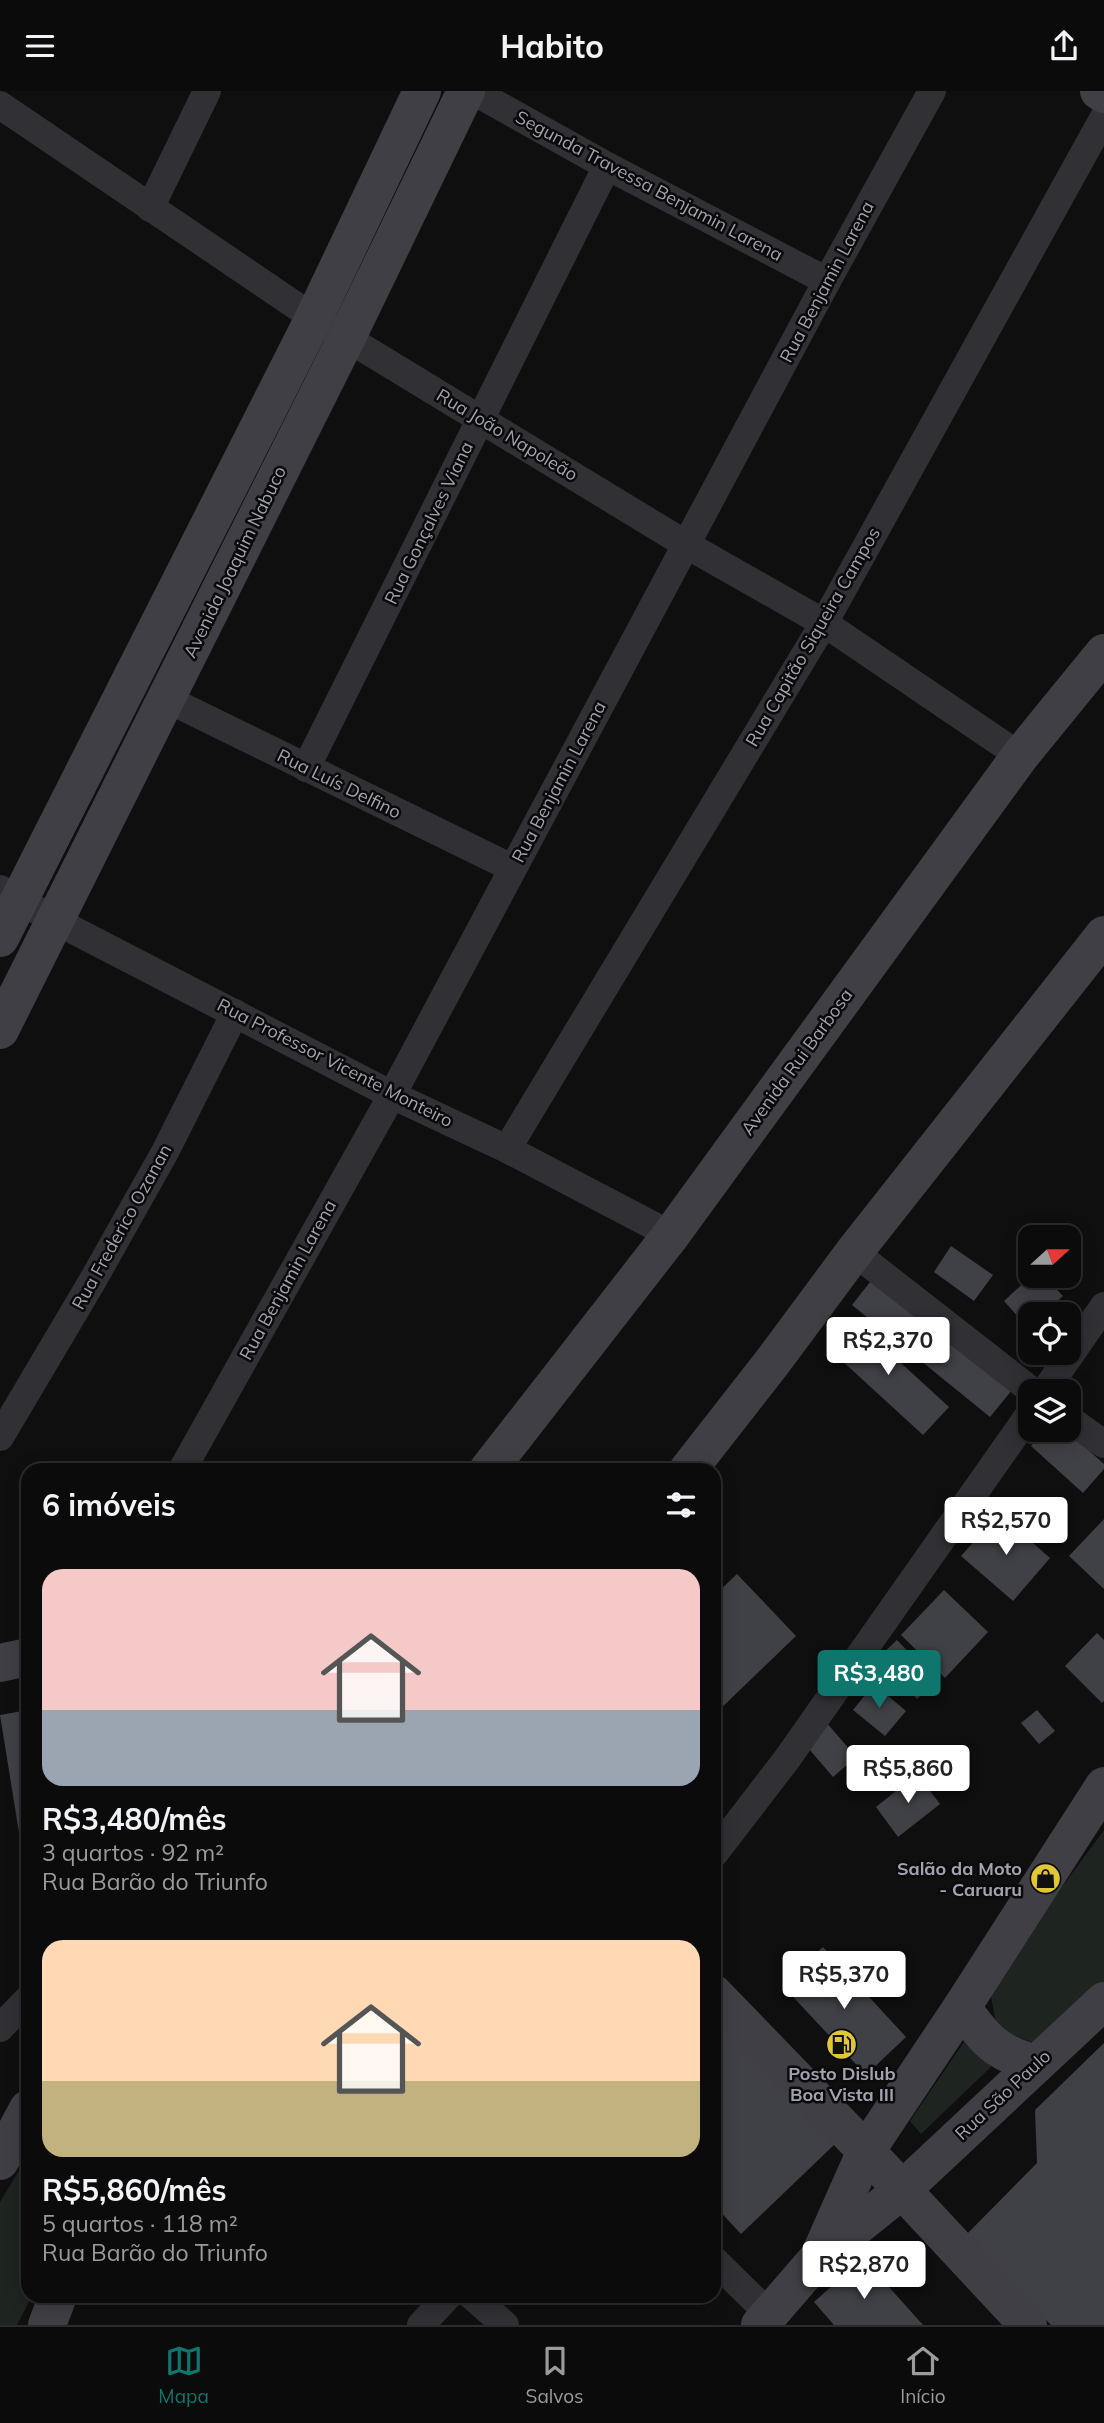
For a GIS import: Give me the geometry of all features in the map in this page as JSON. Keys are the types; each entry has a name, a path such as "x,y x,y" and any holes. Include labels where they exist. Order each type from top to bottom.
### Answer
{"street":[{"path":"149,208 207,91"},
{"path":"0,938 10,894 314,318 422,91"},
{"name":"Avenida Joaquim Nabuco","path":"0,1030 346,339 466,91"},
{"name":"Segunda Travessa Benjamin Larena","path":"472,91 607,166 827,281"},
{"name":"Rua Benjamin Larena","path":"186,1463 392,1095 827,281 932,91"},
{"path":"1099,91 1104,94"},
{"name":"Rua João Napoleão","path":"0,105 346,339 687,545 824,623 1020,756"},
{"name":"Rua Capitão Siqueira Campos","path":"507,1149 824,623 1104,117"},
{"name":"Rua Gonçalves Viana","path":"306,768 607,166"},
{"name":"Avenida Rui Barbosa","path":"493,1463 671,1235 1020,756 1104,653"},
{"name":"Rua Luís Delfino","path":"167,699 512,868"},
{"name":"Rua Professor Vicente Monteiro","path":"10,894 56,921 392,1095 507,1149 671,1235"},
{"path":"693,1463 1104,935"},
{"name":"Rua Frederico Ozanan","path":"0,1437 158,1164 235,1013"},
{"path":"855,1252 1018,1380"},
{"path":"1053,1379 1104,1307"},
{"path":"1081,1428 1104,1444"},
{"path":"721,1844 787,1759 1018,1430"},
{"path":"0,1663 21,1658"},
{"path":"721,2268 764,2320 819,2257 866,2151 1104,1786"},
{"path":"0,2001 21,1986"},
{"path":"721,2001 866,2151 1028,2325"},
{"name":"Rua São Paulo","path":"819,2257 902,2190 1104,2001"},
{"path":"0,2028 21,2006"},
{"path":"962,2007 980,2033 996,2049 1036,2064"},
{"path":"0,2161 21,2122"},
{"path":"47,2325 55,2303"},
{"path":"421,2325 441,2303"},
{"path":"480,2303 505,2325"}],"shaded area":[{"path":"1104,1830 1104,1987 1039,2045 997,2029 989,1986"},
{"path":"968,2036 995,2063 921,2134 910,2121"},
{"path":"21,2168 21,2303 28,2303 17,2325 0,2325 0,2202"}],"building":[{"path":"951,1246 993,1275 974,1301 934,1272"},
{"path":"874,1277 1012,1390 990,1417 852,1305"},
{"path":"1018,1288 1055,1288 1063,1296 1056,1302 1018,1302 1018,1317 1004,1301"},
{"path":"853,1319 949,1407 923,1435 827,1347"},
{"path":"1034,1442 1079,1442 1104,1464 1104,1469 1083,1493 1031,1446"},
{"path":"999,1513 1050,1558 1013,1601 961,1556"},
{"path":"1104,1519 1104,1589 1069,1556"},
{"path":"737,1574 796,1636 721,1708 721,1589"},
{"path":"944,1590 988,1632 945,1678 901,1635"},
{"path":"1097,1633 1104,1640 1102,1703 1065,1666"},
{"path":"897,1640 936,1681 917,1699 878,1658"},
{"path":"874,1684 906,1711 885,1736 853,1710"},
{"path":"1037,1710 1055,1731 1039,1744 1021,1723"},
{"path":"21,1711 21,1845 0,1715"},
{"path":"826,1722 856,1757 833,1777 803,1742"},
{"path":"917,1774 940,1804 898,1837 876,1807"},
{"path":"823,1947 906,2037 866,2075 782,1985"},
{"path":"721,2021 836,2143 741,2234 721,2213"},
{"path":"1104,2043 1104,2325 1051,2325 965,2236 1037,2163 1035,2110"},
{"path":"863,2258 923,2325 834,2325 814,2302"}],"place":[{"name":"Salão da Moto - Caruaru","path":"1045,1879"},
{"name":"Posto Dislub Boa Vista III","path":"842,2044"}]}
